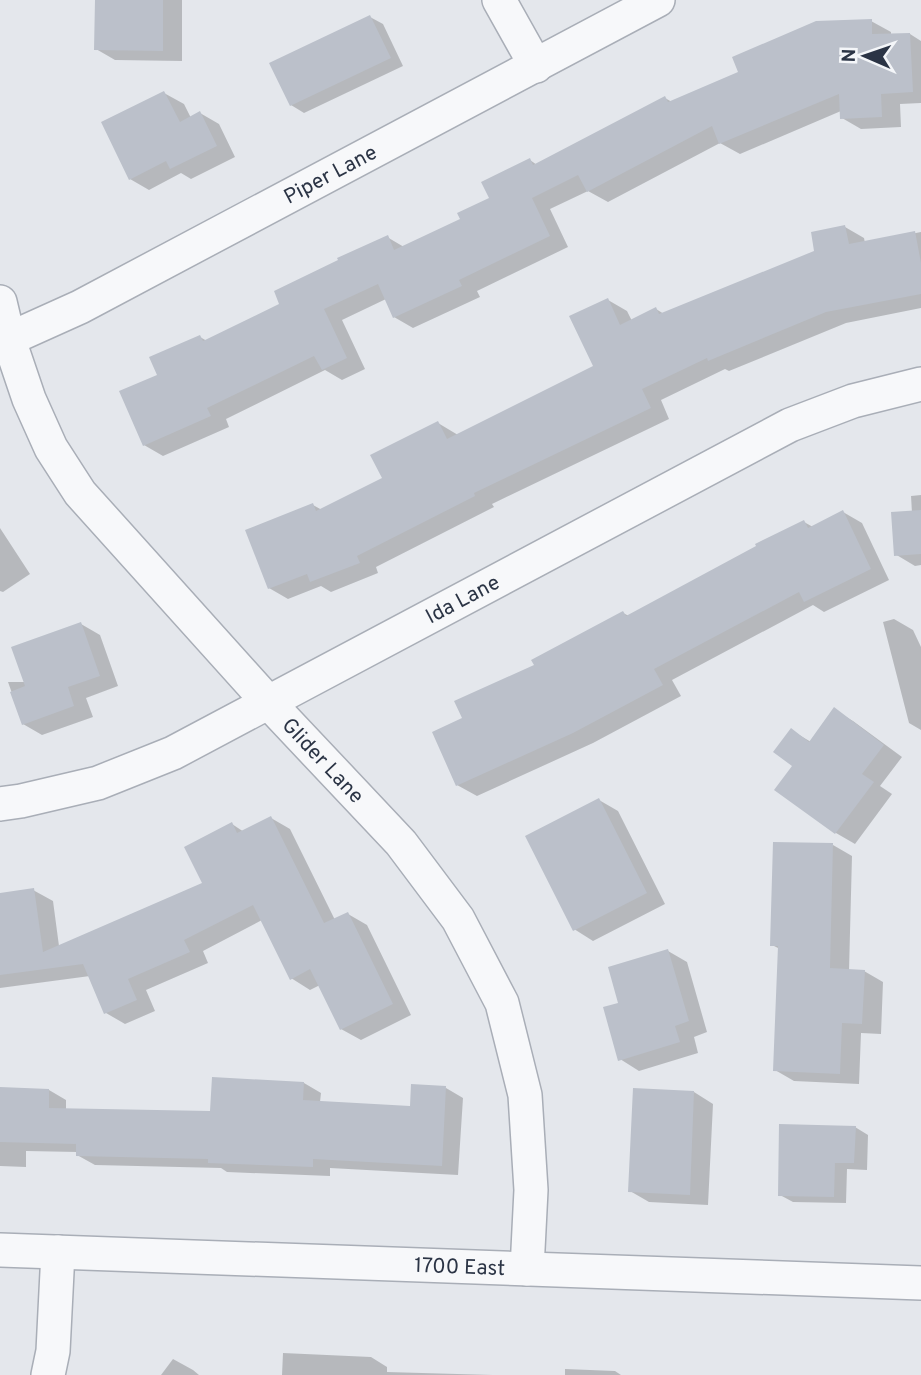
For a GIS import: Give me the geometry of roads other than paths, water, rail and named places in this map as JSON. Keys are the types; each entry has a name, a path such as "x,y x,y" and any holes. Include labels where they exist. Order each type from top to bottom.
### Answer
{"street":[{"path":"499,0 536,66"},
{"name":"Piper Lane","path":"4,341 80,307 658,0"},
{"name":"Glider Lane","path":"0,302 4,341 51,448 80,494 269,703 401,843 458,919 502,1003 525,1096 531,1190 527,1269"},
{"name":"Ida Lane","path":"0,804 98,783 173,753 790,425 853,401 921,384"},
{"name":"1700 East","path":"0,1250 921,1283"},
{"path":"48,1375 58,1252"}]}
